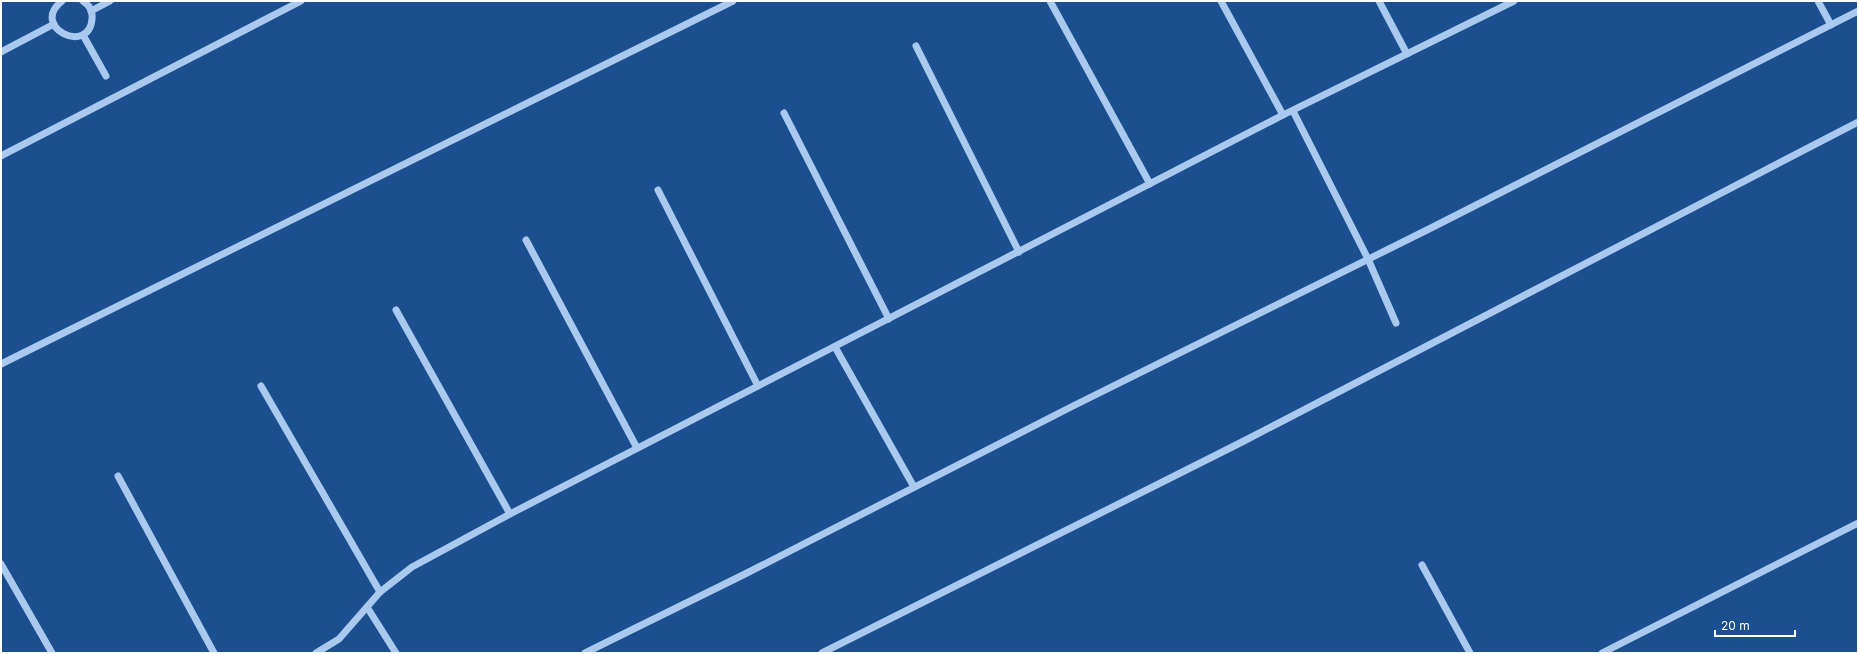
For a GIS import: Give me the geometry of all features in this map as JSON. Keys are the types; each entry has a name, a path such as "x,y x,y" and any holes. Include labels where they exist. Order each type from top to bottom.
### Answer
{"street":[{"path":"62,1 56,6 52,14 54,24 58,32 75,38 83,35 89,28 92,20 91,11 87,4 83,1"},
{"path":"91,11 110,1"},
{"path":"1,156 300,1"},
{"path":"1,364 733,1"},
{"path":"1050,1 1150,184"},
{"path":"1221,1 1283,115"},
{"path":"1379,1 1407,54"},
{"path":"316,653 339,639 380,592 412,567 637,448 1283,115 1514,1"},
{"path":"1818,1 1831,25"},
{"path":"586,653 747,574 914,487 1858,11"},
{"path":"1,52 54,24"},
{"path":"83,35 106,76"},
{"path":"916,46 1019,252"},
{"path":"1293,111 1368,259 1396,322"},
{"path":"784,113 889,318"},
{"path":"822,653 1242,442 1858,122"},
{"path":"658,190 758,386"},
{"path":"526,240 637,448"},
{"path":"396,310 510,514"},
{"path":"835,347 914,487"},
{"path":"261,386 380,592"},
{"path":"118,476 214,653"},
{"path":"1602,653 1858,523"},
{"path":"1,564 52,653"},
{"path":"1422,565 1470,653"},
{"path":"367,607 396,653"}]}
